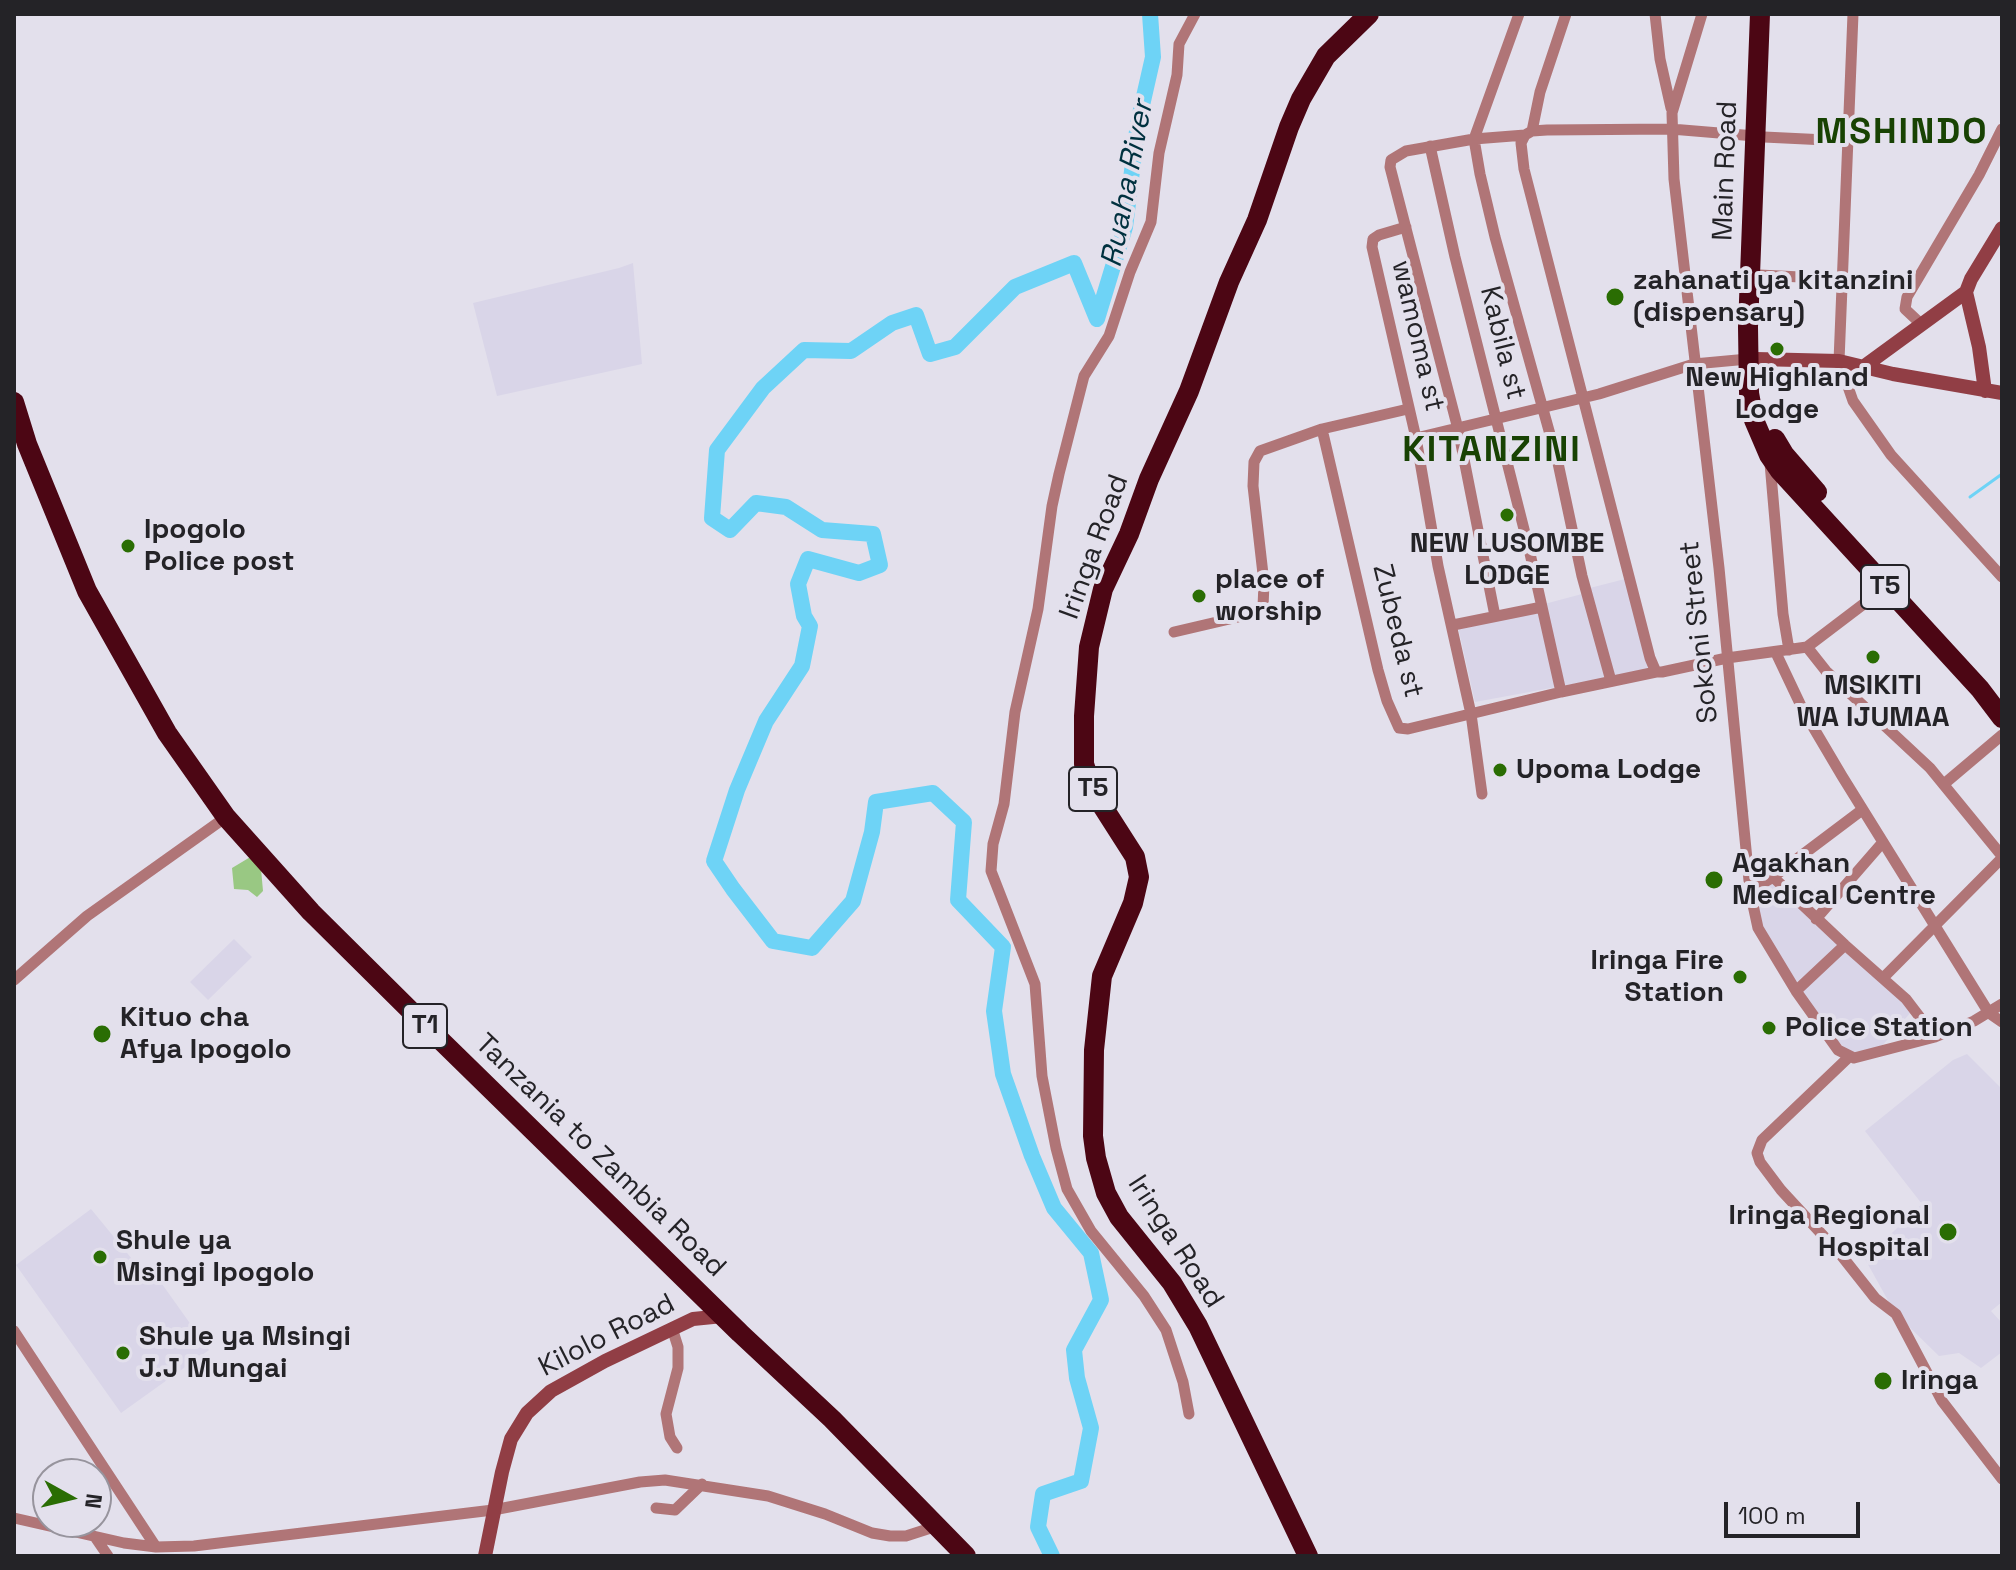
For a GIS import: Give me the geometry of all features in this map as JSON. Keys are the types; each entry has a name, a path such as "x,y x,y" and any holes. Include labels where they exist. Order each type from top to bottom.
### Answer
{"highway":[{"name":"Iringa Road","path":"1308,1556 1198,1326 1172,1283 1119,1217 1106,1193 1096,1158 1093,1136 1094,1050 1102,976 1133,903 1139,877 1135,857 1096,796 1089,779 1084,764 1084,716 1089,647 1103,589 1189,391 1229,282 1257,220 1289,127 1326,56 1369,14"},
{"name":"Main Road","path":"1752,359 1760,137 1760,14"},
{"name":"T5","path":"1769,14 1760,137 1759,275 1752,359 1780,471 1980,689 2002,718"},
{"name":"Tanzania to Zambia Road","path":"15,411 87,591 159,719 226,817 311,912 832,1419 966,1556"},
{"name":"T5","path":"1775,452 2002,701"}],"street":[{"path":"1189,1414 1183,1382 1166,1330 1137,1286 1091,1231 1064,1181 1042,1076 1035,984 992,878 991,857 1004,804 1015,712 1038,609 1052,506 1066,445 1084,376 1109,336 1130,272 1151,222 1159,153 1177,75 1179,44 1195,14"},
{"path":"1519,14 1474,139 1483,187 1558,463 1582,576 1611,681"},
{"path":"1566,14 1529,133 1521,143 1524,169 1637,612 1656,672"},
{"path":"1655,14 1660,59 1672,113"},
{"name":"Sokoni Street","path":"1702,14 1672,113 1671,129 1678,227 1719,568 1750,891 1758,928 1796,991 1838,1050 1850,1056"},
{"path":"1853,14 1839,361 1853,401 1891,455 2002,577"},
{"path":"1495,616 1458,429 1390,167 1391,160 1406,151 1430,146 1529,133 1671,129 1847,141"},
{"path":"1921,324 1905,309 1905,302 2002,129"},
{"name":"Kabila st","path":"1430,146 1561,692"},
{"name":"wamoma st","path":"1406,227 1379,235 1373,239 1372,247 1416,438 1438,566 1471,714 1482,794"},
{"path":"1866,365 1966,292 2002,228"},
{"path":"1759,275 1842,279"},
{"path":"1966,292 1979,347 1985,391"},
{"path":"1416,438 1583,397 1694,364 1752,359 1839,361 2002,393"},
{"path":"1174,632 1251,614 1263,607 1264,583 1255,513 1254,462 1260,451 1322,429 1408,409"},
{"name":"Zubeda st","path":"1322,429 1378,670 1399,728 1408,729 1656,672 1807,647"},
{"path":"1775,452 1783,614 1789,650"},
{"path":"1883,978 2002,857 1944,784 1826,671 1807,647 1886,587"},
{"path":"1453,625 1542,607"},
{"path":"1776,653 1824,747 1862,810 1989,1013 2002,1022"},
{"path":"1944,784 2002,735"},
{"path":"1750,891 1862,810"},
{"path":"14,980 87,916 226,817"},
{"path":"1816,919 1883,842"},
{"path":"1773,877 1906,999 1935,1037"},
{"path":"1796,991 1845,945"},
{"path":"2002,1004 1935,1037 1850,1056 1762,1140 1757,1153 1781,1190 1841,1255 1875,1298 1896,1314 1942,1401 2002,1479"},
{"name":"Kilolo Road","path":"485,1556 511,1439 539,1400 571,1379 672,1328 693,1319 723,1316"},
{"path":"672,1328 678,1347 678,1368 666,1414 670,1437 677,1448"},
{"path":"14,1331 156,1547"},
{"path":"101,1538 156,1547 244,1541 493,1510 657,1480 702,1484 791,1502 872,1533 906,1536 937,1526"},
{"path":"656,1508 675,1510 702,1484"},
{"path":"96,1538 108,1556"}],"shaded area":[{"path":"633,263 642,364 497,396 473,303"},
{"path":"1625,579 1649,670 1475,702 1458,627 1582,594 1582,590"},
{"path":"1773,879 1917,1005 1881,1047 1851,1053 1831,1036 1759,925 1755,892"},
{"path":"234,939 252,957 208,1000 190,982"},
{"name":"Iringa Regional Hospital","path":"1967,1054 2002,1089 2002,1302 1991,1311 2002,1323 2002,1352 1981,1368 1959,1353 1939,1356 1895,1313 1865,1259 1922,1204 1865,1131 1953,1060"},
{"path":"91,1209 150,1281 157,1277 209,1350 121,1413 16,1265"}],"green space":[{"path":"252,856 261,869 263,891 257,897 248,890 234,889 232,868"}],"waterway":[{"name":"Ruaha River","path":"1052,1556 1038,1527 1043,1494 1081,1481 1091,1428 1077,1378 1074,1350 1101,1300 1091,1253 1054,1208 1003,1074 994,1011 1003,947 958,900 964,822 933,793 876,802 872,832 853,901 812,948 773,941 714,861 737,790 766,721 802,666 810,626 804,616 798,584 808,559 859,573 880,565 873,534 822,530 786,507 756,503 730,530 712,518 717,450 763,388 804,350 851,351 892,323 916,315 930,354 955,347 1015,287 1074,263 1097,319 1125,227 1138,123 1153,57 1150,14"},
{"path":"1970,497 2002,474"}],"place":[{"name":"zahanati ya kitanzini (dispensary)","path":"1615,297"},
{"name":"New Highland Lodge","path":"1777,349"},
{"name":"NEW LUSOMBE LODGE","path":"1507,515"},
{"name":"Ipogolo Police post","path":"128,546"},
{"name":"place of worship","path":"1199,596"},
{"name":"MSIKITI WA IJUMAA","path":"1873,657"},
{"name":"Upoma Lodge","path":"1500,770"},
{"name":"Agakhan Medical Centre","path":"1714,880"},
{"name":"Iringa Fire Station","path":"1740,977"},
{"name":"Police Station","path":"1769,1028"},
{"name":"Kituo cha Afya Ipogolo","path":"102,1034"},
{"name":"Iringa Regional Hospital","path":"1948,1232"},
{"name":"Shule ya Msingi Ipogolo","path":"100,1257"},
{"name":"Shule ya Msingi J.J Mungai","path":"123,1353"},
{"name":"Iringa","path":"1883,1381"}],"district":[{"name":"MSHINDO","path":"1902,133"},
{"name":"KITANZINI","path":"1492,451"}]}
